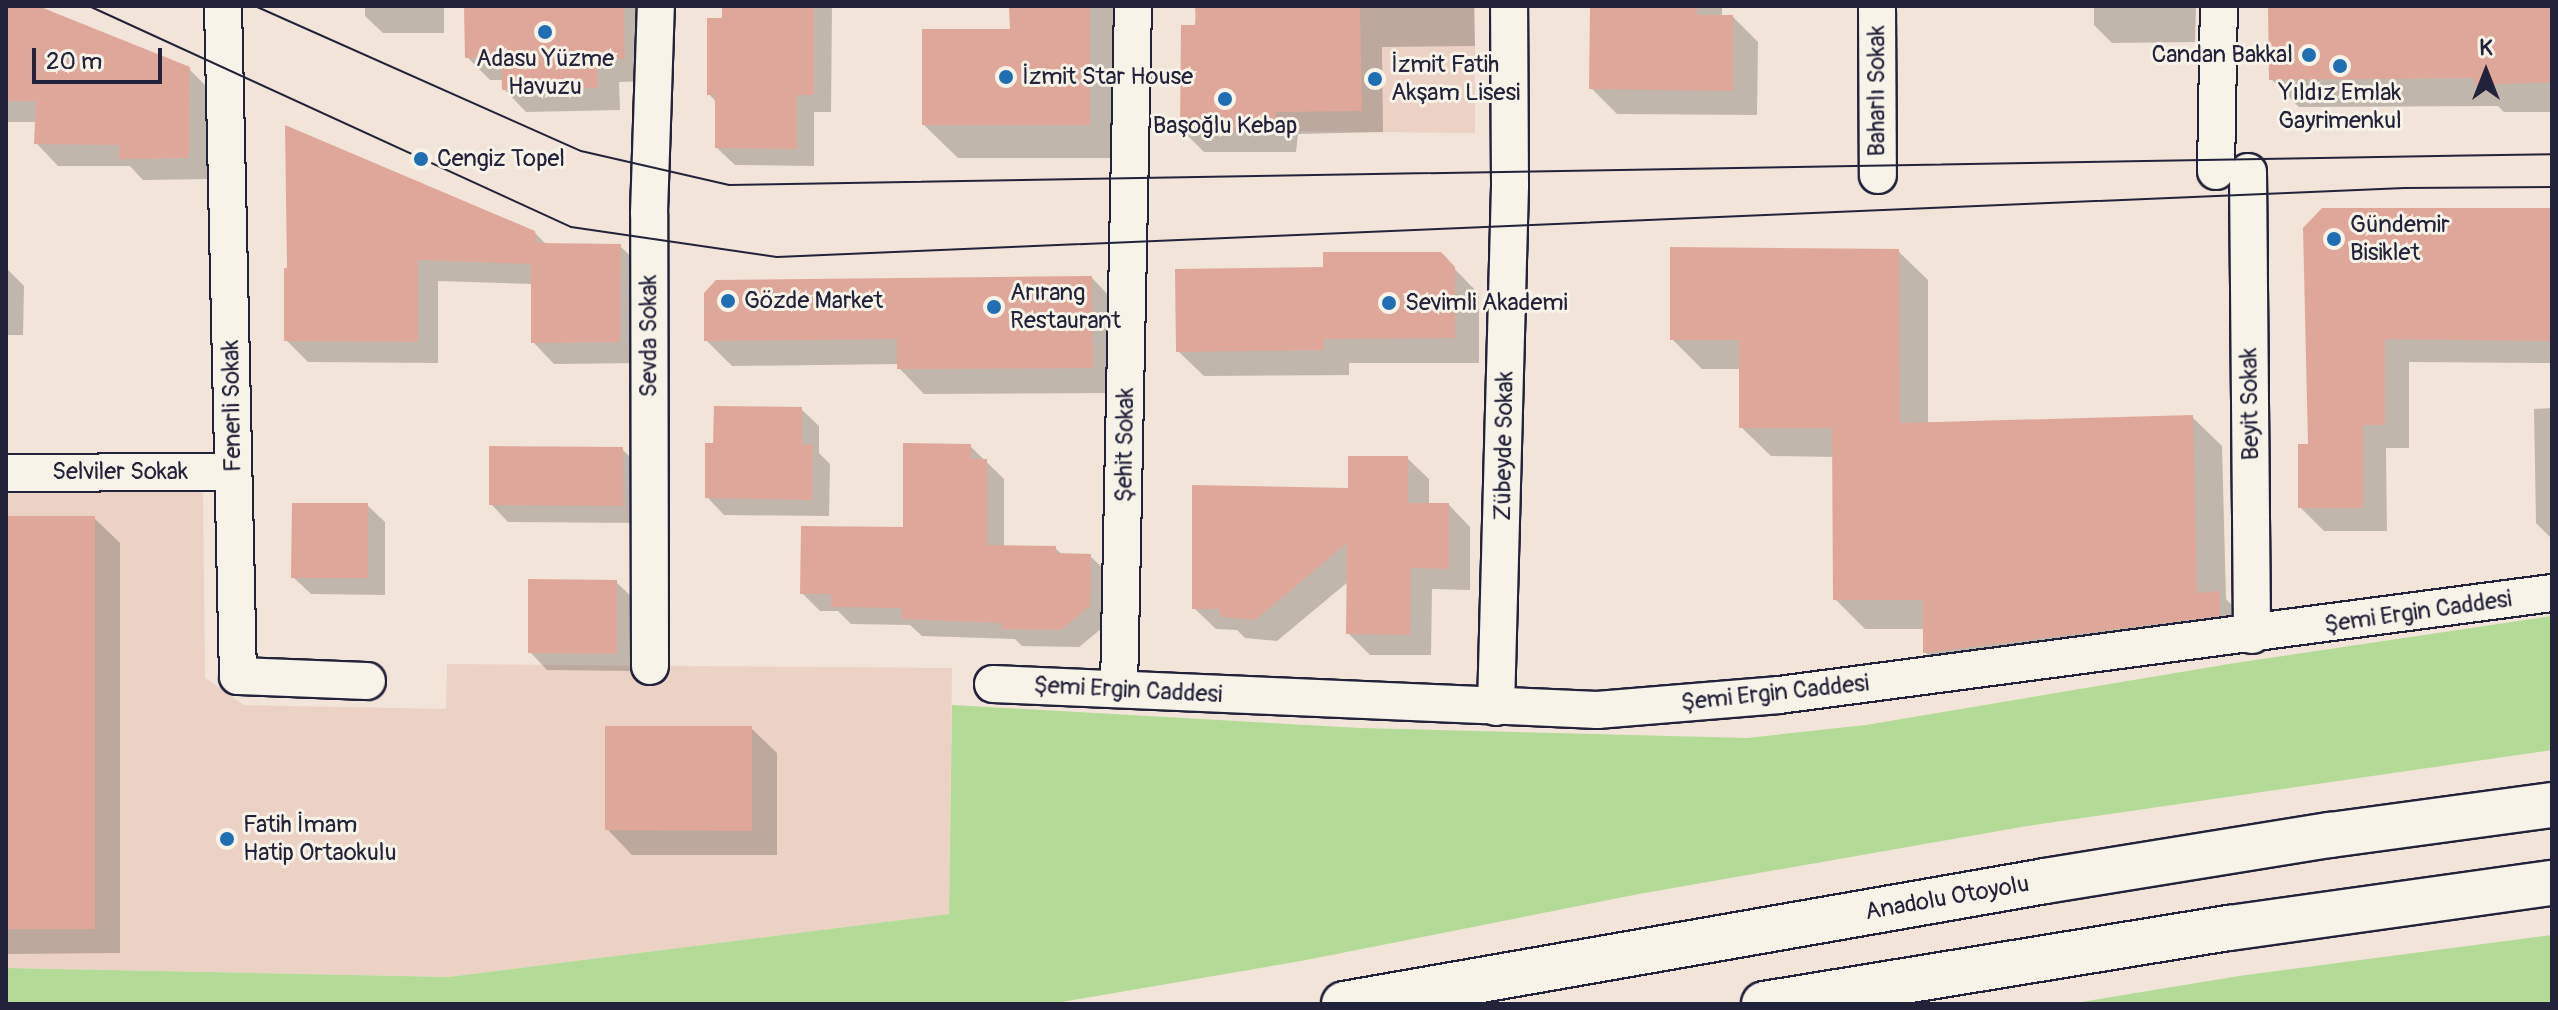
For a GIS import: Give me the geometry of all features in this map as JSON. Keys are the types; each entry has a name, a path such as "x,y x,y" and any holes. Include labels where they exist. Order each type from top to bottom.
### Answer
{"highway":[{"name":"Anadolu Otoyolu","path":"1344,1004 2045,881 2330,835 2552,805"},
{"path":"1764,1004 2230,928 2552,883"}],"street":[{"name":"Fenerli Sokak","path":"223,6 238,676 367,681"},
{"name":"Sevda Sokak","path":"650,666 649,213 656,6"},
{"name":"Şehit Sokak","path":"1119,689 1133,6"},
{"name":"Zübeyde Sokak","path":"1496,707 1510,185 1509,6"},
{"name":"Baharlı Sokak","path":"1877,6 1878,175"},
{"name":"Beyit Sokak","path":"2219,6 2232,172 2252,635"},
{"name":"Selviler Sokak","path":"6,473 233,472"},
{"name":"Şemi Ergin Caddesi","path":"993,684 1597,710 1779,695 2552,593"}],"shaded area":[{"name":"İzmit Fatih Akşam Lisesi","path":"1275,6 1475,6 1475,133 1275,131"},
{"path":"6,492 203,492 205,678 244,705 446,709 447,664 952,668 949,914 448,977 6,968"}],"green space":[{"path":"2552,616 2552,750 2027,826 1639,894 1301,961 1050,1004 6,1004 6,968 448,977 949,914 952,705 1360,728 1747,738 1866,725 2235,663"},
{"path":"2552,935 2552,1004 2069,1004 2239,976"}],"building":[{"path":"6,6 38,6 190,67 189,158 119,159 119,145 34,144 36,101 6,101"},
{"name":"Adasu Yüzme Havuzu","path":"464,6 624,6 625,59 597,60 598,88 502,90 501,58 465,58"},
{"path":"722,6 814,6 814,95 797,95 797,149 715,148 715,95 707,95 707,18 722,18"},
{"name":"İzmit Star House","path":"1009,6 1090,6 1090,125 922,125 922,29 1010,29"},
{"path":"1195,6 1360,6 1362,111 1276,112 1274,131 1180,131 1181,25 1196,25"},
{"path":"1590,6 1697,6 1697,15 1733,15 1733,91 1589,89"},
{"path":"2268,6 2552,6 2552,82 2474,85 2474,78 2269,80"},
{"path":"285,125 535,231 537,243 621,244 620,342 531,343 531,264 418,260 418,342 284,341 284,268 287,268"},
{"path":"2322,208 2552,208 2552,341 2385,339 2385,425 2363,425 2363,508 2298,508 2298,444 2308,444 2303,228"},
{"path":"1670,247 1899,249 1900,423 2193,415 2197,593 2220,591 2220,616 1923,653 1923,600 1833,600 1832,428 1739,428 1739,340 1670,340"},
{"path":"1323,252 1441,252 1455,267 1455,338 1324,339 1324,350 1176,352 1175,269 1323,267"},
{"path":"1092,276 1093,368 897,369 897,339 704,341 704,293 716,280"},
{"path":"714,406 802,407 802,444 813,445 812,500 705,498 705,443 713,443"},
{"path":"903,443 971,444 971,459 987,459 987,545 1056,546 1056,553 1091,554 1090,606 1061,630 1002,629 1002,623 902,619 902,608 831,607 831,594 800,594 801,526 903,527"},
{"path":"489,446 623,447 623,506 489,505"},
{"path":"1348,456 1408,456 1408,503 1449,503 1449,569 1411,568 1410,635 1346,634 1347,543 1255,620 1221,617 1219,609 1192,609 1192,485 1348,488"},
{"path":"292,503 368,503 368,578 291,578"},
{"path":"6,516 95,516 95,929 6,929"},
{"path":"528,579 617,580 617,654 528,653"},
{"path":"605,726 752,726 752,831 605,830"}],"tram line":[{"path":"89,6 571,227 777,257 2405,188 2552,187"},
{"path":"255,6 581,151 729,185 2552,154"}],"place":[{"name":"Adasu Yüzme Havuzu","path":"545,32"},
{"name":"Candan Bakkal","path":"2309,55"},
{"name":"Yıldız Emlak Gayrimenkul","path":"2340,66"},
{"name":"İzmit Star House","path":"1006,77"},
{"name":"İzmit Fatih Akşam Lisesi","path":"1375,79"},
{"name":"Başoğlu Kebap","path":"1225,99"},
{"name":"Cengiz Topel","path":"421,159"},
{"name":"Gündemir Bisiklet","path":"2334,239"},
{"name":"Gözde Market","path":"728,301"},
{"name":"Sevimli Akademi","path":"1389,303"},
{"name":"Arırang Restaurant","path":"994,307"},
{"name":"Fatih İmam Hatip Ortaokulu","path":"227,839"}]}
